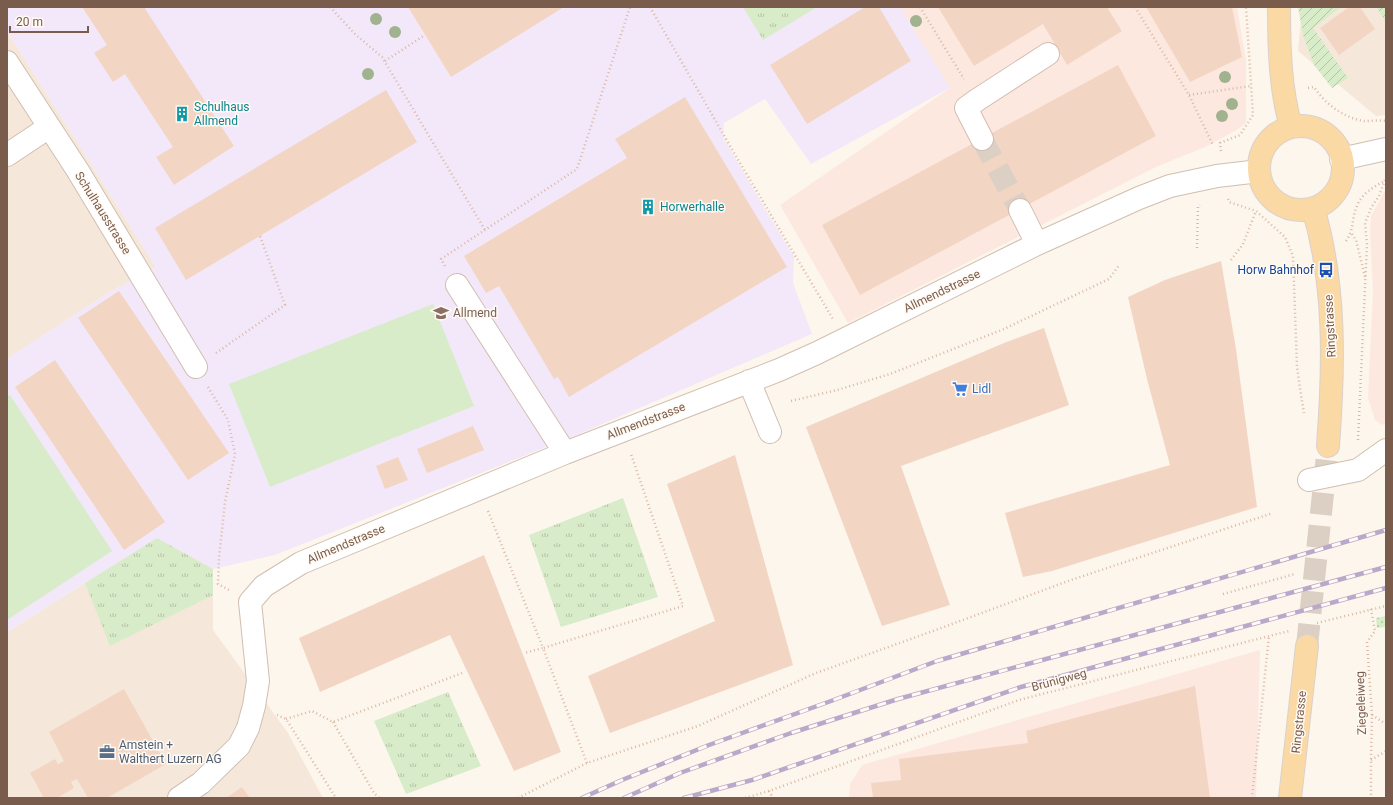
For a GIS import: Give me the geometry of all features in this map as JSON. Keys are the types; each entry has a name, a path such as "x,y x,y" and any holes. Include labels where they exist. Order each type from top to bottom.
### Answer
{"main road":[{"path":"1278,7 1279,61 1291,127"},
{"path":"1304,126 1317,129 1328,136 1336,146 1341,159 1341,177 1338,186 1331,197 1313,208 1294,209 1281,205 1270,197 1262,186 1259,171 1262,152 1266,143 1282,130 1291,127 1304,126"},
{"name":"Ringstrasse","path":"1313,208 1326,270 1332,331 1332,388 1328,446"},
{"name":"Ringstrasse","path":"1290,798 1308,646"}],"street":[{"path":"982,139 966,108 1048,54"},
{"name":"Schulhausstrasse","path":"7,62 114,230 196,367"},
{"path":"7,154 49,127"},
{"path":"1341,159 1386,149"},
{"name":"Allmendstrasse","path":"250,602 264,586 301,563 565,453 786,367 1037,244 1139,198 1170,186 1217,176 1259,171"},
{"path":"1020,210 1037,244"},
{"path":"457,285 565,453"},
{"path":"750,381 770,432"},
{"path":"1309,480 1358,470 1386,450"},
{"path":"181,798 200,783 239,746 248,728 254,706 258,681 250,602"}],"path":[{"path":"330,7 385,61 485,230"},
{"path":"457,285 441,259 577,169 630,7"},
{"path":"650,7 737,158 845,339"},
{"path":"920,7 977,100"},
{"path":"1135,7 1189,95 1213,145"},
{"path":"1221,154 1220,143 1240,134 1253,115 1246,7"},
{"path":"385,61 425,35"},
{"path":"1189,95 1251,86"},
{"path":"1314,87 1319,95 1332,107 1347,116 1364,121 1386,121"},
{"path":"1344,245 1352,234 1357,205 1366,192 1386,180"},
{"path":"1363,466 1358,437 1367,244 1365,223 1370,208 1379,196 1386,180"},
{"path":"1229,202 1256,211 1285,238 1293,256 1296,305 1297,367 1305,416"},
{"path":"1197,248 1198,206 1205,204"},
{"path":"1231,260 1243,244 1256,211"},
{"path":"1352,234 1356,240 1365,279"},
{"path":"250,602 218,584 219,558 225,502 234,454 228,420 196,367 285,305 260,236"},
{"path":"792,401 838,390 890,374 1004,328 1109,279 1120,264"},
{"path":"524,653 683,606 623,430"},
{"path":"479,489 543,648 587,763"},
{"path":"518,798 587,763 698,726 816,673 1071,580 1273,513"},
{"path":"1223,594 1295,574"},
{"path":"1312,624 1386,606"},
{"name":"Ziegeleiweg","path":"1371,609 1375,631 1367,642 1372,715 1371,798"},
{"name":"Brünigweg","path":"745,798 769,791 1019,700 1290,630"},
{"path":"1252,798 1269,636"},
{"path":"333,722 465,672"},
{"path":"254,706 286,719 336,798"},
{"path":"286,719 312,711 333,722 374,793 379,798"},
{"path":"1372,715 1386,724"},
{"path":"1371,760 1386,751"},
{"path":"769,791 773,798"}],"shaded area":[{"name":"Allmend","path":"7,7 900,7 950,88 811,164 765,99 724,123 723,137 794,256 793,283 812,334 579,434 275,555 213,569 157,538 7,632 7,359 108,293 156,267 7,31"},
{"path":"900,7 1237,7 1246,60 1246,123 1237,130 1205,147 1156,167 848,323 780,205 950,88"},
{"path":"1302,7 1386,7 1386,115 1376,116 1298,51"},
{"path":"7,31 156,267 108,293 7,359"},
{"path":"1386,189 1386,423 1382,425 1375,420 1368,398 1373,291 1370,230 1371,216"},
{"path":"157,538 213,569 213,630 288,733 323,798 7,798 7,632"},
{"path":"1260,650 1256,798 849,798 850,784 862,765"}],"green space":[{"path":"743,7 817,7 763,40"},
{"path":"1298,7 1341,7 1313,28 1348,78 1332,88 1314,65 1303,35"},
{"path":"1376,7 1386,7 1386,22"},
{"path":"433,304 474,406 270,487 229,384"},
{"path":"10,395 112,551 7,620 7,397"},
{"path":"623,498 658,597 561,627 529,535"},
{"path":"157,538 213,569 213,595 110,646 85,583"},
{"path":"1386,616 1386,627 1377,628 1376,618"},
{"path":"448,692 481,766 406,794 374,721"}],"building":[{"name":"Schulhaus Allmend","path":"82,7 144,7 234,146 174,185 156,157 173,147 125,74 113,82 94,53 107,45"},
{"path":"408,7 564,7 451,77"},
{"path":"865,7 879,7 911,61 807,124 770,65"},
{"path":"938,7 1107,7 1122,31 1067,65 1043,24 974,66"},
{"path":"1146,7 1232,7 1242,57 1190,82"},
{"path":"1349,7 1360,7 1375,29 1339,55 1320,28"},
{"path":"1118,65 1156,136 860,295 822,225"},
{"path":"386,90 417,142 186,280 155,228"},
{"name":"Horwerhalle","path":"685,97 787,267 569,397 558,377 554,379 499,286 486,293 464,256 627,158 615,139"},
{"path":"1221,261 1236,349 1257,507 1052,571 1023,577 1005,513 1170,465 1147,379 1128,297 1165,280"},
{"path":"119,291 229,453 188,480 78,318"},
{"path":"1044,328 1069,405 901,466 950,605 882,626 806,427 1004,343"},
{"path":"55,360 165,522 124,550 15,387"},
{"path":"473,426 484,450 427,473 417,449"},
{"path":"735,455 793,665 610,733 588,676 715,621 667,484"},
{"path":"398,457 408,480 385,489 376,466"},
{"path":"484,555 561,752 514,771 450,635 320,692 299,638"},
{"path":"1195,686 1210,798 873,798 871,783 901,780 899,759 1028,743 1026,731"},
{"path":"124,689 166,764 107,798 88,798 77,779 71,782 74,788 57,798 44,798 30,773 55,759 58,764 64,761 49,732"},
{"path":"242,787 250,798 226,798"}],"tunnel":[{"path":"982,139 1020,210"},
{"path":"1307,646 1328,446"}],"railway":[{"path":"582,798 622,780 709,745 937,661 1386,530"},
{"path":"624,798 680,773 791,733 898,699 1386,567"},
{"path":"684,798 752,780 1021,687 1386,588"}],"place":[{"name":"Schulhaus Allmend","path":"182,114"},
{"name":"Horwerhalle","path":"648,207"},
{"name":"Horw Bahnhof","path":"1326,270"},
{"name":"Allmend","path":"441,313"},
{"name":"Lidl","path":"960,389"},
{"name":"Amstein + Walthert Luzern AG","path":"107,752"}]}
